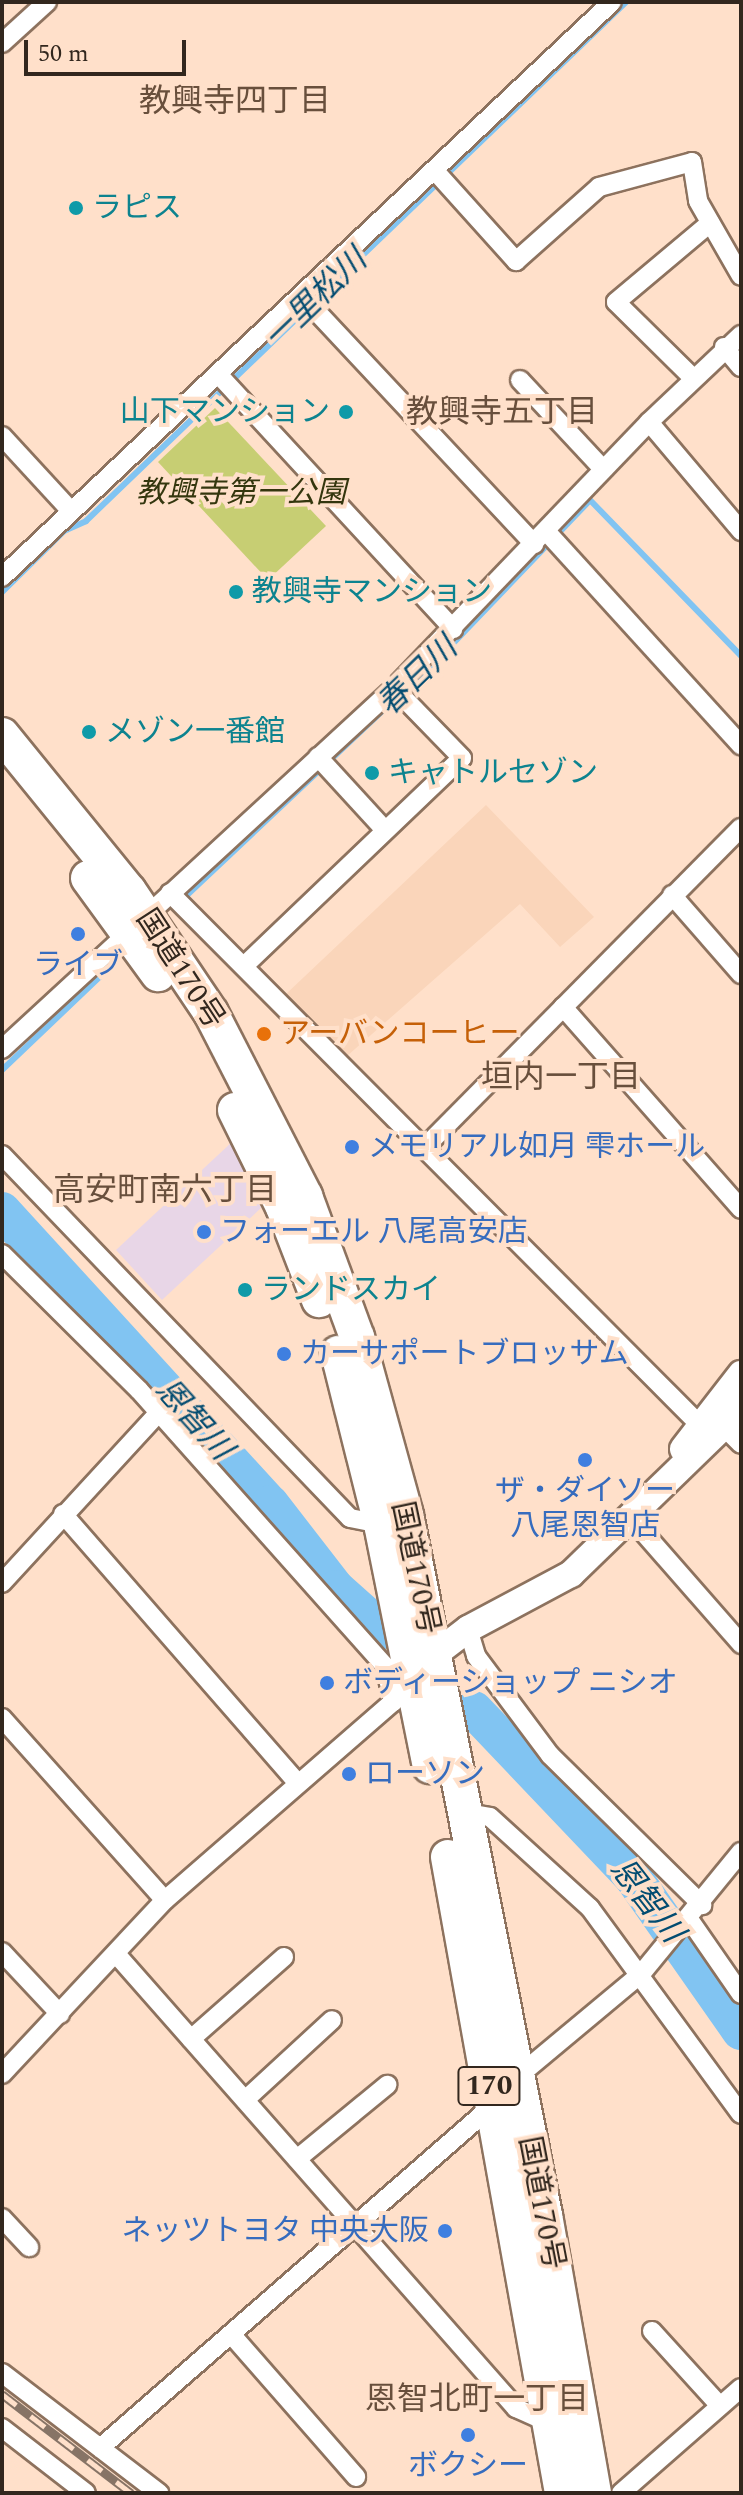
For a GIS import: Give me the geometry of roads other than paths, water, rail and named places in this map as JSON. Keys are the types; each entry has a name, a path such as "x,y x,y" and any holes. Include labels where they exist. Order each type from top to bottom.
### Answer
{"highway":[{"name":"国道170号","path":"2,735 139,926 192,1024 283,1207 335,1342 381,1524 395,1594 444,1711 594,2493"},
{"name":"国道170号","path":"2,772 139,926 211,1013 305,1196 357,1337 406,1515 422,1663 492,2106 562,2493"}],"street":[{"path":"2,43 47,2"},
{"path":"2,577 71,511 224,381 442,179 612,2"},
{"path":"442,179 516,261 599,187 692,162 698,201 741,276"},
{"path":"693,378 616,302 710,223"},
{"path":"309,304 547,539 741,745"},
{"path":"4,1042 139,926 170,893 394,688 547,539 603,469 724,347 741,335"},
{"path":"724,347 741,367"},
{"path":"520,380 603,469"},
{"path":"224,381 453,629"},
{"path":"649,422 741,531"},
{"path":"2,436 71,511"},
{"path":"244,966 462,758 394,688"},
{"path":"318,757 385,830"},
{"path":"425,1147 741,828"},
{"path":"170,893 425,1147 726,1426"},
{"path":"672,895 739,969"},
{"path":"563,1007 741,1209"},
{"path":"2,1155 350,1518 381,1524"},
{"path":"2,1254 159,1412 385,1666 422,1663"},
{"path":"2,2074 117,1955 165,1900 297,1782 422,1663 468,1629 571,1574 726,1426 741,1374"},
{"path":"2,1583 159,1412"},
{"path":"634,1513 741,1644"},
{"path":"63,1514 297,1782"},
{"path":"468,1629 476,1656 550,1755 692,1915 741,1994"},
{"path":"2,1718 165,1900"},
{"path":"462,1812 490,1817 590,1908 741,2114"},
{"path":"516,2078 641,1974 741,1852"},
{"path":"2,1952 60,2014"},
{"path":"117,1955 516,2408 550,2423"},
{"path":"191,2039 284,1957"},
{"path":"245,2100 332,2020"},
{"path":"297,2159 387,2085"},
{"path":"100,2448 492,2106"},
{"path":"2,2218 29,2247"},
{"path":"652,2331 720,2406"},
{"path":"231,2334 356,2477"},
{"path":"2,2373 159,2493"},
{"path":"621,2493 741,2388"},
{"path":"5,2435 86,2493"}],"waterway":[{"name":"一里松川","path":"2,592 64,531 86,521 626,2"},
{"name":"春日川","path":"186,896 444,653 590,500 741,656"},
{"name":"春日川","path":"2,1070 109,968"},
{"name":"恩智川","path":"2,1211 270,1504 336,1589 382,1630"},
{"name":"恩智川","path":"474,1710 633,1877 741,2031"}],"railway":[{"path":"2,2394 131,2493"}],"place":[{"name":"ラピス","path":"76,208"},
{"name":"山下マンション","path":"346,412"},
{"name":"教興寺マンション","path":"236,592"},
{"name":"メゾン一番館","path":"89,732"},
{"name":"キャトルセゾン","path":"372,773"},
{"name":"ライブ","path":"78,934"},
{"name":"アーバンコーヒー","path":"264,1034"},
{"name":"メモリアル如月 雫ホール","path":"352,1147"},
{"name":"フォーエル 八尾高安店","path":"204,1232"},
{"name":"ランドスカイ","path":"245,1290"},
{"name":"カーサポートブロッサム","path":"284,1354"},
{"name":"ザ・ダイソー 八尾恩智店","path":"585,1460"},
{"name":"ボディーショップ ニシオ","path":"327,1683"},
{"name":"ローソン","path":"349,1774"},
{"name":"ネッツトヨタ 中央大阪","path":"445,2231"},
{"name":"ボクシー","path":"468,2435"}],"district":[{"name":"教興寺四丁目","path":"235,102"},
{"name":"教興寺五丁目","path":"502,413"},
{"name":"垣内一丁目","path":"561,1078"},
{"name":"高安町南六丁目","path":"165,1191"},
{"name":"恩智北町一丁目","path":"477,2400"}],"park label":[{"name":"教興寺第一公園","path":"241,493"}]}
